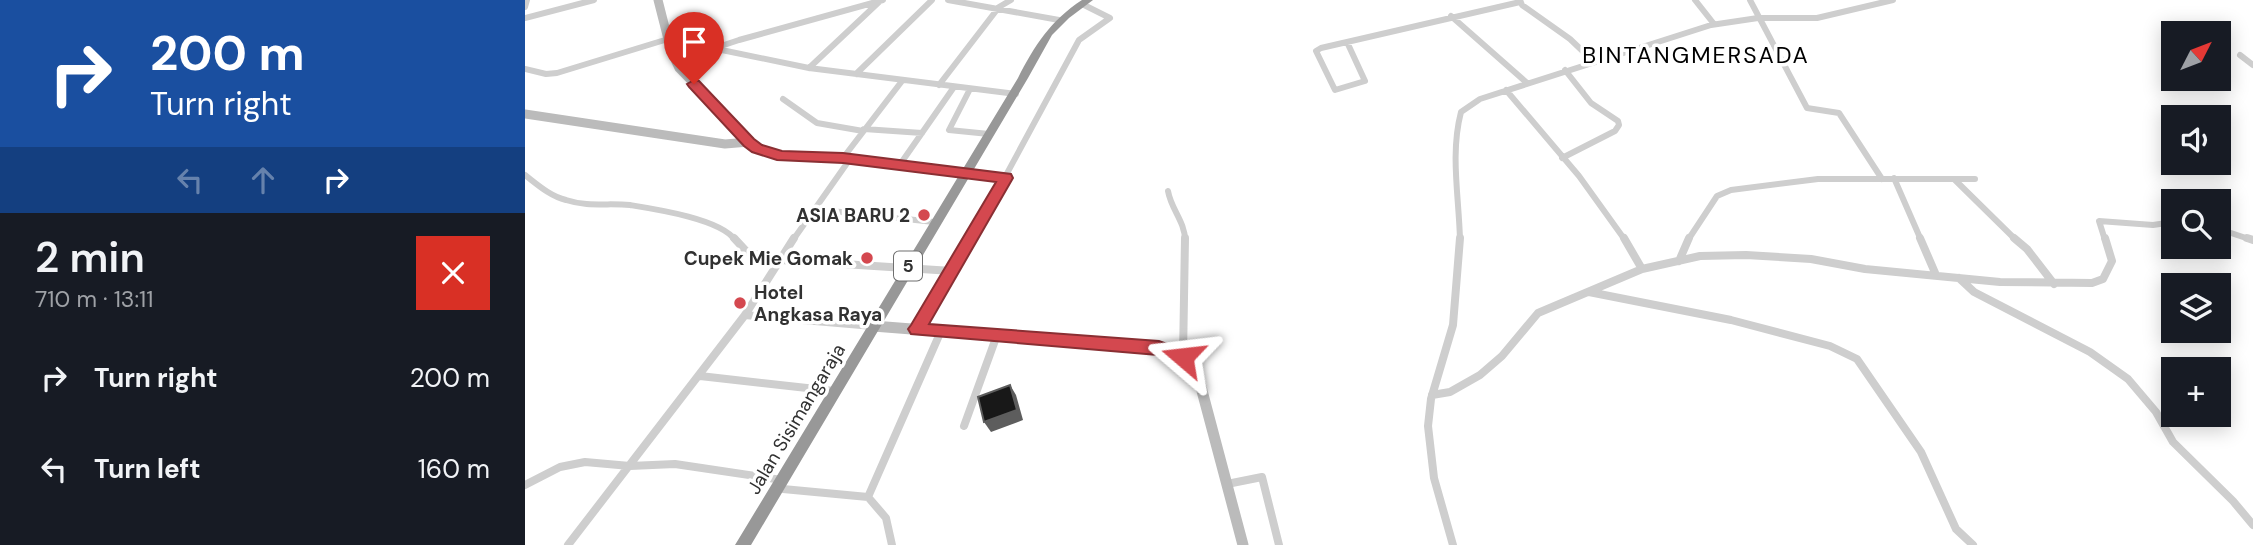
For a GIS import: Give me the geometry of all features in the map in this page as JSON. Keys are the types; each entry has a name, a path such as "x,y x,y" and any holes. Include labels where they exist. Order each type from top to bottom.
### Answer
{"highway":[{"name":"Jalan Sisimangaraja","path":"748,545 934,222 1015,94 1045,36 1059,20 1086,2"},
{"name":"Jalan Sisimangaraja","path":"908,269 1051,30 1086,2"},
{"name":"Jalan Sisimangaraja","path":"743,545 783,484 834,391 875,326"}],"street":[{"path":"525,7 527,0"},
{"path":"562,0 563,8"},
{"path":"525,18 594,0"},
{"path":"658,0 675,61 737,130 757,148 782,156 901,163 1006,178"},
{"path":"675,61 881,0"},
{"path":"809,68 881,0"},
{"path":"856,74 932,0"},
{"path":"948,0 1059,20"},
{"path":"939,85 999,8 1011,0"},
{"path":"1695,0 1714,24"},
{"path":"1749,0 1807,108 1839,113 1882,179"},
{"path":"1453,545 1439,503 1432,467 1429,410 1451,334 1460,241 1457,166 1460,115 1474,102 1506,90 1714,24 1758,18 1817,18 1893,0"},
{"path":"1347,42 1365,81 1335,90 1316,51 1347,42 1451,16 1520,1 1570,39 1594,62"},
{"path":"917,329 1006,178 1079,40 1110,18 1086,2"},
{"path":"1451,16 1527,83"},
{"path":"525,69 534,73 557,73 668,39"},
{"path":"731,51 739,40"},
{"path":"712,48 809,68 1015,94"},
{"path":"2240,55 2253,65"},
{"path":"1562,158 1615,131 1619,125 1618,121 1591,103 1565,70"},
{"path":"568,545 745,315 864,130 902,81"},
{"path":"901,163 954,87"},
{"path":"970,89 949,131 989,134"},
{"path":"1506,90 1630,245 1642,269"},
{"path":"783,99 817,123 922,134"},
{"path":"525,114 725,144 749,142"},
{"path":"725,144 736,136 737,130"},
{"path":"525,175 548,193 567,201 603,206 628,205 716,224 731,234 747,253 781,260 952,271"},
{"path":"1894,178 1936,275"},
{"path":"1679,261 1701,219 1717,196 1725,192 1818,180 1975,179"},
{"path":"1955,180 2027,249 2054,284"},
{"path":"1168,191 1170,202 1185,229 1183,357"},
{"path":"813,209 934,222"},
{"path":"1432,395 1450,392 1466,385 1502,356 1538,313 1642,269 1725,254 1811,259 1865,269 1958,278 2054,284 2092,283 2103,279 2109,270 2112,257 2099,221 2161,224"},
{"path":"2231,233 2253,240"},
{"path":"1958,278 1974,292 2090,352 2128,379 2156,412 2173,442 2234,501 2253,525"},
{"path":"1588,291 1752,325 1830,346 1857,359 1921,452 1956,529 1973,545"},
{"path":"745,315 1159,348 1183,357 1197,372 1243,545"},
{"path":"867,497 941,331"},
{"path":"964,426 997,335"},
{"path":"700,376 834,391"},
{"path":"525,485 547,472 572,463 630,466 675,464 867,497 876,503 888,523 892,545"},
{"path":"1227,484 1261,477 1279,545"}],"building":[{"path":"1010,385 1017,410 984,422 978,397"}],"place":[{"name":"ASIA BARU 2","path":"924,215"},
{"name":"Cupek Mie Gomak","path":"867,258"},
{"name":"Hotel Angkasa Raya","path":"740,303"}],"district":[{"name":"BINTANGMERSADA","path":"1696,55"}],"route":[{"path":"694,84 749,142 757,148 782,156 901,163 1006,178 917,329 1159,348 1183,357"}]}
